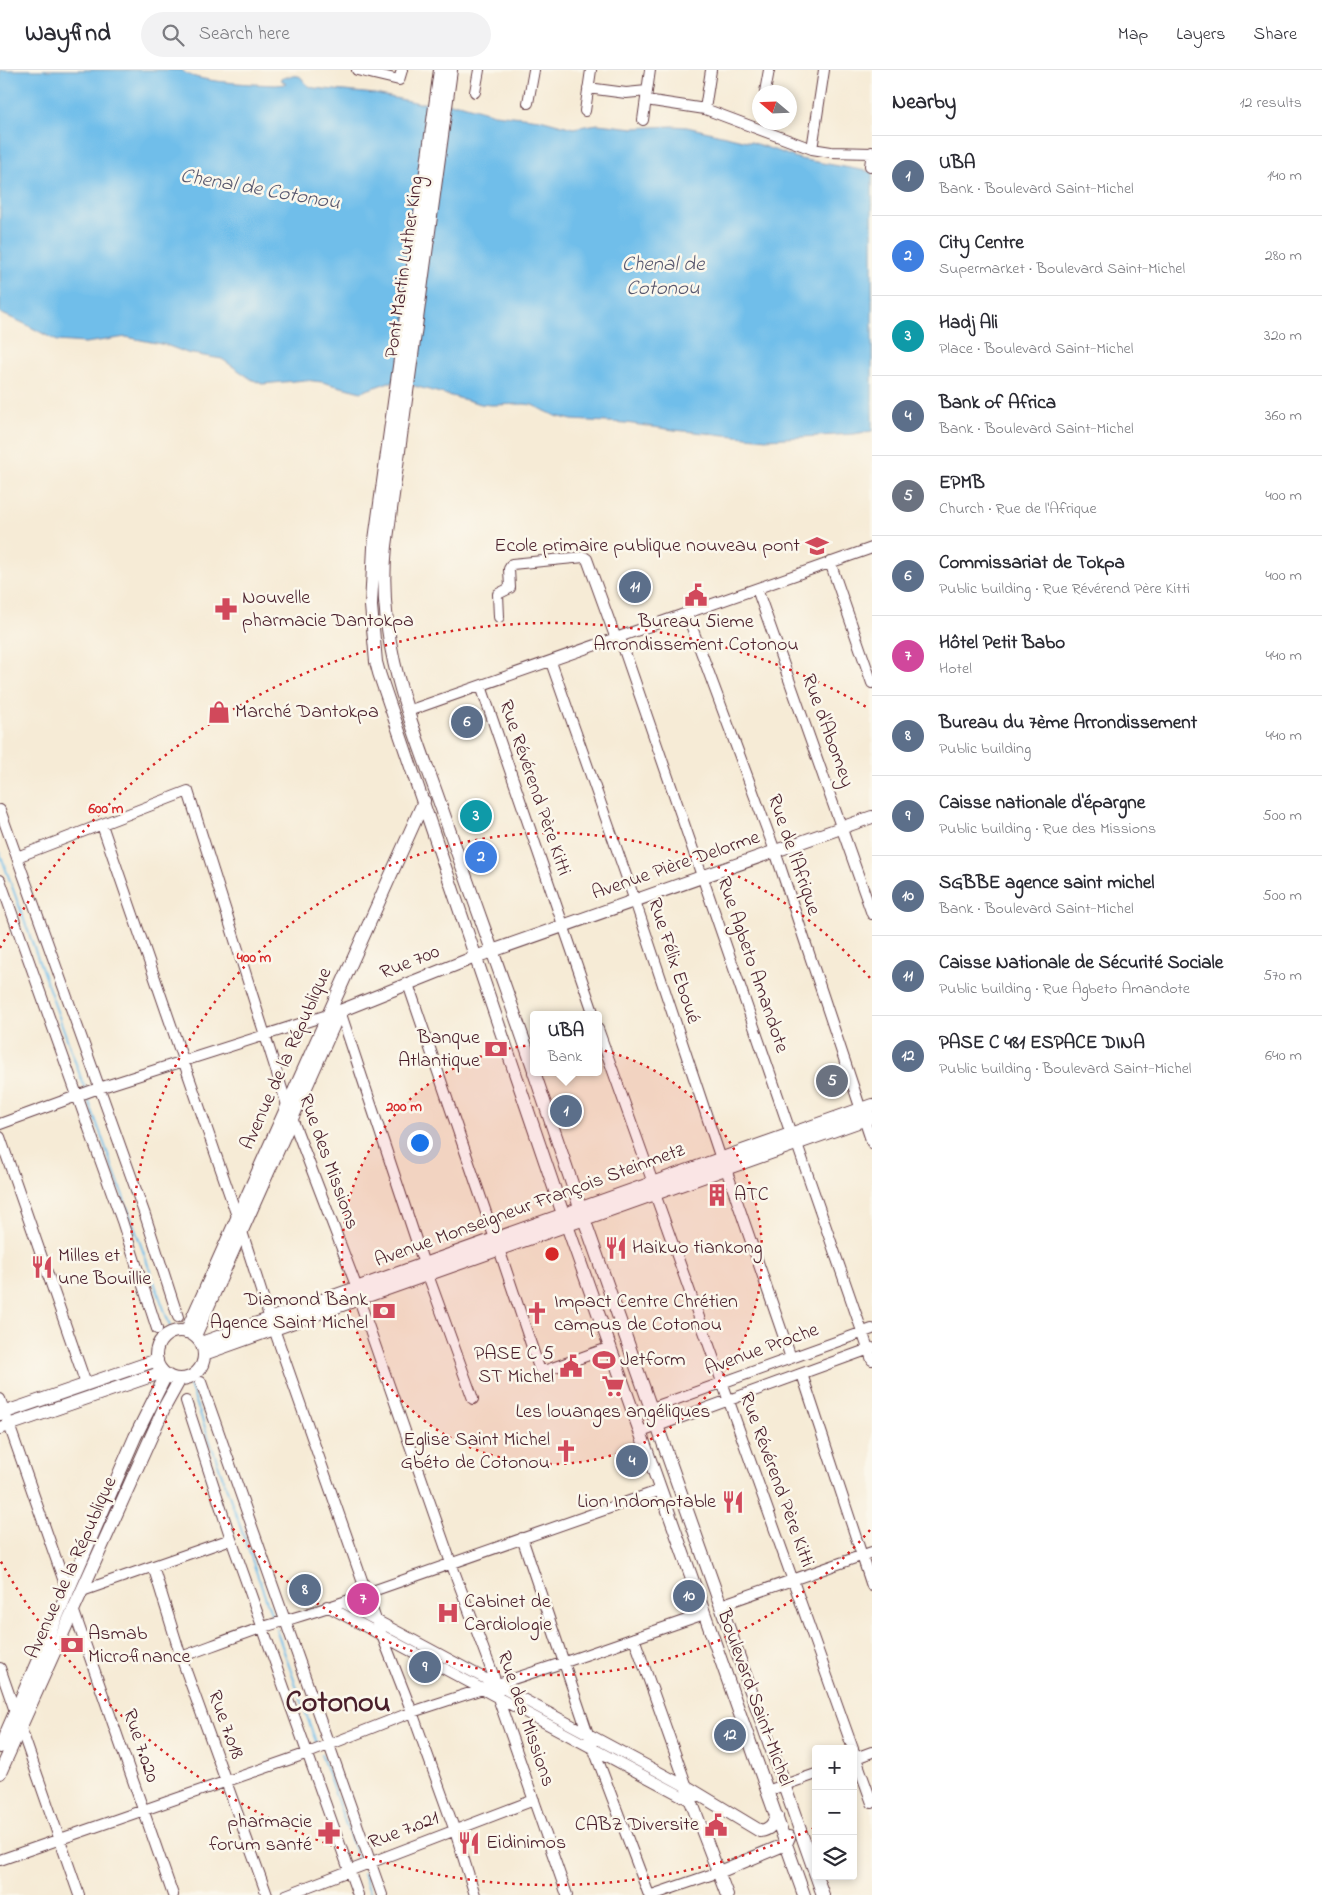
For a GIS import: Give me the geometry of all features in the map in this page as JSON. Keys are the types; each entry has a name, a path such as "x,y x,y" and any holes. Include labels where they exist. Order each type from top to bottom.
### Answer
{"main road":[{"path":"440,70 444,84"},
{"path":"444,84 451,70"},
{"name":"Pont Martin Luther King","path":"392,455 444,84"},
{"name":"Boulevard Saint-Michel","path":"392,455 384,591 387,630 392,659 400,688 494,951 530,1059"},
{"name":"Boulevard Saint-Michel","path":"392,455 371,583 372,626 379,673 566,1220 804,1895"},
{"name":"Avenue de la République","path":"196,1341 242,1230 292,1118 334,1012 424,801"},
{"name":"Avenue Pière Delorme","path":"494,951 872,817"},
{"name":"Rue 700","path":"334,1012 494,951"},
{"name":"Avenue de la République","path":"196,1341 237,1216 287,1105 334,1012"},
{"name":"Boulevard Saint-Michel","path":"536,1076 582,1214 823,1895"},
{"name":"Avenue Monseigneur François Steinmetz","path":"196,1341 272,1324 867,1113"},
{"path":"5,1427 164,1373 180,1379 190,1377 198,1371 203,1362 196,1341 175,1332 164,1338 157,1349 157,1360 164,1373"},
{"path":"2,1413 157,1360"},
{"name":"Avenue de la République","path":"0,1747 164,1373"},
{"name":"Avenue de la République","path":"0,1773 164,1408 180,1379"},
{"path":"688,1787 691,1801 727,1895"},
{"path":"688,1787 760,1831 772,1826 777,1816"},
{"path":"691,1801 714,1804"},
{"path":"719,1872 786,1844 793,1827 794,1816"}],"street":[{"path":"358,70 399,80 402,70"},
{"path":"475,92 479,70"},
{"path":"528,103 534,70"},
{"path":"585,112 591,70"},
{"path":"643,120 650,70"},
{"path":"705,109 711,70"},
{"path":"766,85 769,70"},
{"path":"812,149 824,70"},
{"path":"588,88 646,95 705,109 752,124"},
{"path":"769,130 812,149 831,152 872,152 870,166"},
{"path":"408,711 872,548"},
{"name":"Rue Agbeto Amandote","path":"499,617 498,594 510,588 509,569 512,564 584,557 587,559 618,638 794,1139 867,1331 872,1360"},
{"path":"830,562 872,683"},
{"name":"Rue d'Abomey","path":"757,589 872,914"},
{"name":"Rue de l'Afrique","path":"687,614 775,851 867,1113 872,1143"},
{"name":"Rue Félix Eboué","path":"551,662 635,900 723,1164 791,1358"},
{"name":"Rue Révérend Père Kitti","path":"481,686 593,1011"},
{"name":"Rue des Missions","path":"102,825 188,791 287,1105 358,1294 451,1563 497,1685 498,1698 567,1895"},
{"path":"0,810 98,1089 145,1215 178,1317"},
{"path":"17,857 102,825 242,1230 272,1324 376,1620 455,1831 475,1895"},
{"path":"0,880 80,1095 157,1329"},
{"path":"408,984 539,1368 544,1371 611,1347"},
{"path":"0,1124 184,1060 334,1012 473,1399"},
{"name":"Rue Révérend Père Kitti","path":"602,1039 851,1745"},
{"path":"0,1137 86,1384"},
{"name":"Avenue Proche","path":"635,1414 867,1331"},
{"name":"Avenue Proche","path":"641,1432 870,1349"},
{"path":"802,1374 872,1586"},
{"path":"201,1382 382,1895"},
{"path":"0,1399 5,1427 68,1594"},
{"path":"186,1400 231,1539 358,1895"},
{"path":"181,1657 327,1606 344,1603 366,1592 661,1490"},
{"path":"522,1538 588,1734 651,1895 719,1872"},
{"path":"82,1592 231,1539"},
{"path":"721,1605 872,1552"},
{"name":"Rue 7.018","path":"153,1566 181,1657 268,1895"},
{"path":"344,1603 688,1787"},
{"path":"327,1606 691,1801"},
{"name":"Rue 7.020","path":"73,1609 173,1895"},
{"path":"0,1860 308,1753 412,1712 704,1614"},
{"path":"634,1638 688,1787"},
{"path":"0,1668 79,1895"},
{"path":"857,1754 872,1752"},
{"name":"Rue Révérend Père Kitti","path":"857,1762 872,1803"},
{"path":"767,1791 812,1776"},
{"name":"Rue 7.021","path":"286,1895 534,1800"}],"water":[{"name":"Chenal de Cotonou","path":"0,70 182,70 198,78 275,85 286,84 280,79 299,76 305,83 314,88 375,94 419,103 459,104 494,114 540,119 573,128 598,124 634,128 687,127 751,142 800,159 872,172 872,431 853,434 767,439 674,430 626,423 572,420 556,416 532,405 481,404 403,383 389,382 361,392 322,382 305,380 262,384 251,379 222,359 187,353 166,345 126,337 85,343 57,341 0,313"}],"waterway":[{"path":"0,853 85,1089"},
{"path":"87,1096 170,1326"},
{"path":"190,1385 273,1619"},
{"path":"276,1629 316,1742"},
{"path":"321,1754 359,1862"},
{"path":"363,1873 371,1895"}],"place":[{"name":"Ecole primaire publique nouveau pont","path":"817,546"},
{"name":"Caisse Nationale de Sécurité Sociale","path":"635,587"},
{"name":"Bureau 5ieme Arrondissement Cotonou","path":"696,595"},
{"name":"Nouvelle pharmacie Dantokpa","path":"226,609"},
{"name":"Marché Dantokpa","path":"219,712"},
{"name":"Commissariat de Tokpa","path":"467,722"},
{"name":"Hadj Ali","path":"476,816"},
{"name":"City Centre","path":"481,857"},
{"name":"Banque Atlantique","path":"496,1049"},
{"name":"EPMB","path":"832,1081"},
{"name":"UBA","path":"566,1111"},
{"name":"ATC","path":"717,1195"},
{"name":"Haikuo tiankong","path":"616,1248"},
{"name":"Milles et une Bouillie","path":"42,1267"},
{"name":"Diamond Bank Agence Saint Michel","path":"384,1311"},
{"name":"Impact Centre Chrétien campus de Cotonou","path":"537,1313"},
{"name":"Jetform","path":"604,1360"},
{"name":"PASE C 5 ST Michel","path":"571,1366"},
{"name":"Les louanges angéliques","path":"613,1386"},
{"name":"Eglise Saint Michel Gbéto de Cotonou","path":"566,1451"},
{"name":"Bank of Africa","path":"632,1461"},
{"name":"Lion Indomptable","path":"733,1502"},
{"name":"Bureau du 7ème Arrondissement","path":"305,1590"},
{"name":"SGBBE agence saint michel","path":"689,1596"},
{"name":"Hôtel Petit Babo","path":"363,1599"},
{"name":"Cabinet de Cardiologie","path":"448,1613"},
{"name":"Asmab Microfinance","path":"72,1645"},
{"name":"Caisse nationale d'épargne","path":"425,1667"},
{"name":"PASE C 481 ESPACE DINA","path":"730,1735"},
{"name":"CABZ Diversite","path":"716,1825"},
{"name":"pharmacie forum santé","path":"329,1833"},
{"name":"Eidinimos","path":"469,1843"}],"district":[{"name":"Cotonou","path":"338,1704"}]}
